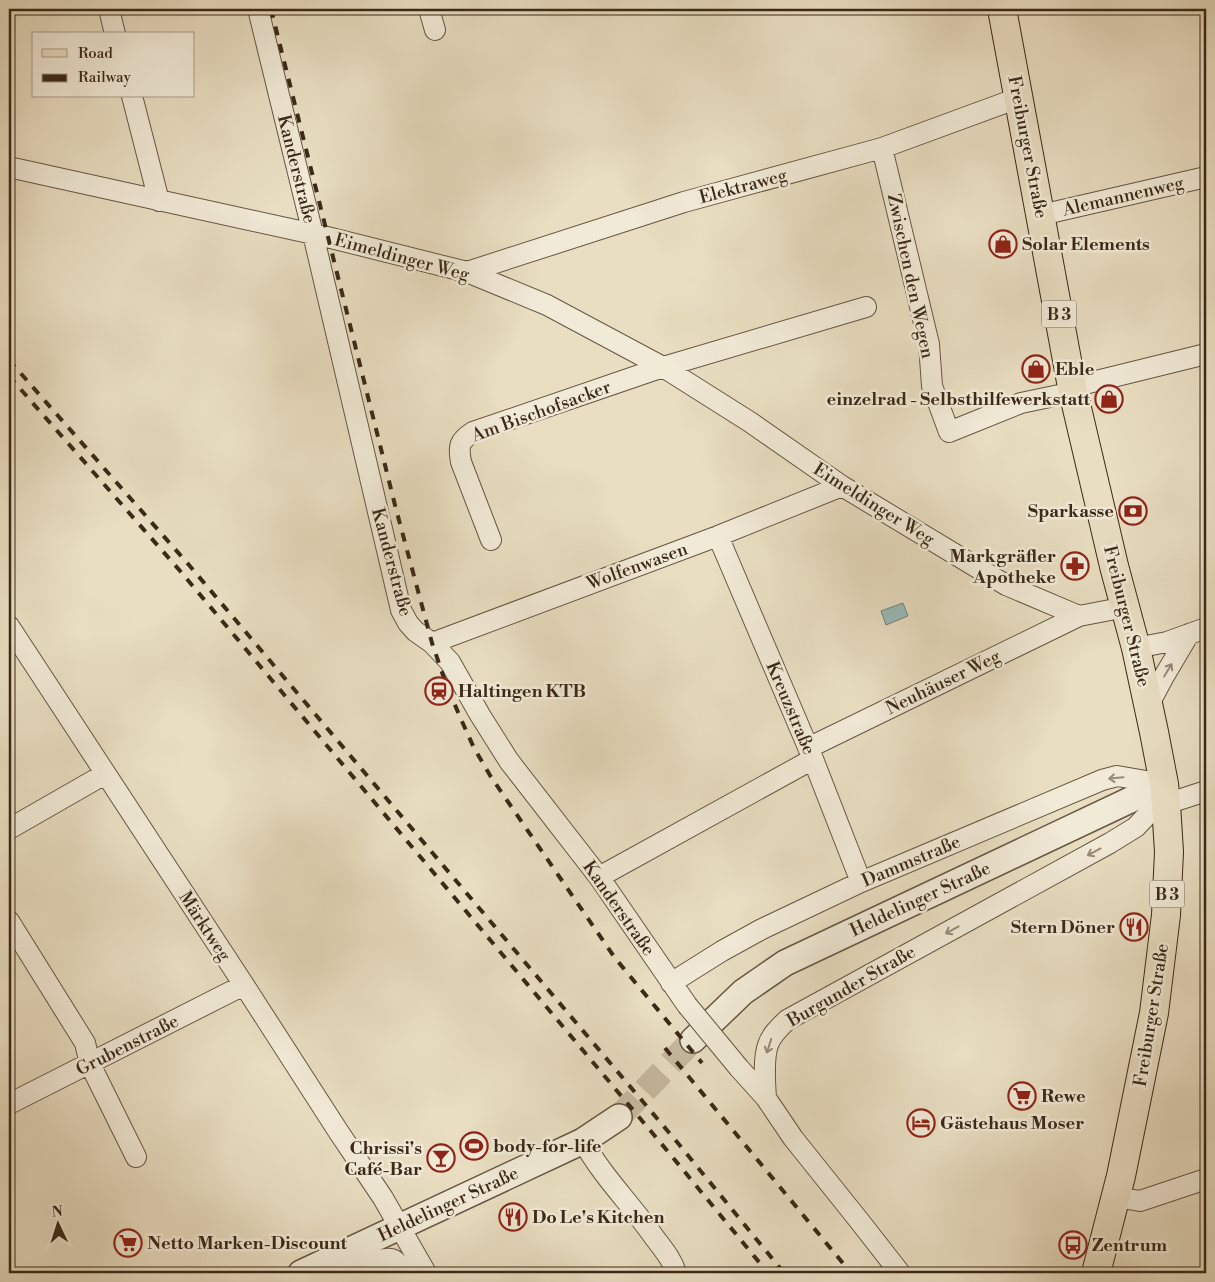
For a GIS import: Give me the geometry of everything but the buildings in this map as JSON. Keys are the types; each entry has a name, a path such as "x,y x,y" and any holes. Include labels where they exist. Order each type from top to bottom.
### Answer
{"main road":[{"name":"Freiburger Straße","path":"1002,9 1072,387 1114,566 1136,648 1148,706 1165,794 1169,844 1166,915 1154,1014 1116,1197 1096,1273"}],"street":[{"path":"109,9 115,32"},
{"name":"Kanderstraße","path":"258,9 401,610 415,631 432,643 450,662 509,761 599,877 686,1005 766,1098"},
{"path":"429,9 435,30"},
{"path":"133,98 159,201"},
{"name":"Elektraweg","path":"467,272 684,202 882,148 1018,98"},
{"name":"Zwischen den Wegen","path":"882,148 928,344 932,386 949,432 1021,403 1064,394 1072,387"},
{"name":"Eimeldinger Weg","path":"9,166 312,234 467,272 547,305 663,367 750,422 842,486 1006,585 1078,616"},
{"name":"Alemannenweg","path":"1041,215 1206,177"},
{"path":"663,367 866,307"},
{"path":"1072,387 1206,354"},
{"name":"Am Bischofsacker","path":"491,540 462,462 459,450 460,442 473,432 663,367"},
{"name":"Wolfenwasen","path":"432,643 718,536 842,486"},
{"name":"Kreuzstraße","path":"718,536 810,754 861,882"},
{"path":"1078,616 1126,607"},
{"name":"Neuhäuser Weg","path":"599,877 810,754 1078,616"},
{"name":"Märktweg","path":"9,626 383,1198 426,1273"},
{"path":"1136,648 1167,642 1198,631"},
{"path":"1148,706 1163,678 1198,631"},
{"path":"9,829 106,774"},
{"name":"Dammstraße","path":"671,983 762,929 861,882 1102,780 1116,776 1165,794"},
{"path":"1165,794 1206,791"},
{"name":"Heldelinger Straße","path":"693,1040 743,992 785,963 1165,794"},
{"name":"Burgunder Straße","path":"766,1098 765,1066 767,1046 774,1034 787,1020 1110,843 1136,827 1165,794"},
{"path":"9,921 85,1043 90,1064 136,1157"},
{"name":"Grubenstraße","path":"9,1104 244,985"},
{"path":"766,1098 793,1138 900,1273"},
{"name":"Heldelinger Straße","path":"301,1273 583,1141 619,1117"},
{"path":"583,1141 593,1159 639,1215 673,1263 676,1273"},
{"path":"1116,1197 1140,1201 1206,1179"},
{"name":"Heldelinger Straße","path":"347,1273 383,1258 391,1258 396,1261 404,1273"}],"water":[{"path":"903,603 908,616 886,625 881,611"}],"tunnel":[{"path":"619,1117 693,1040"}],"railway":[{"path":"271,9 396,509 432,643 445,681 474,748 491,777 615,958 702,1063"},
{"path":"9,360 189,565 677,1142 784,1273"},
{"path":"9,376 181,572 768,1273"},
{"path":"665,1048 851,1273"}],"place":[{"name":"Solar Elements","path":"1003,244"},
{"name":"Eble","path":"1036,369"},
{"name":"einzelrad - Selbsthilfewerkstatt","path":"1109,399"},
{"name":"Sparkasse","path":"1133,511"},
{"name":"Markgräfler Apotheke","path":"1075,566"},
{"name":"Haltingen KTB","path":"439,691"},
{"name":"Stern Döner","path":"1134,927"},
{"name":"Rewe","path":"1022,1096"},
{"name":"Gästehaus Moser","path":"921,1123"},
{"name":"body-for-life","path":"474,1146"},
{"name":"Chrissi's Café-Bar","path":"441,1158"},
{"name":"Do Le's Kitchen","path":"513,1217"},
{"name":"Netto Marken-Discount","path":"128,1243"},
{"name":"Zentrum","path":"1073,1245"}]}
